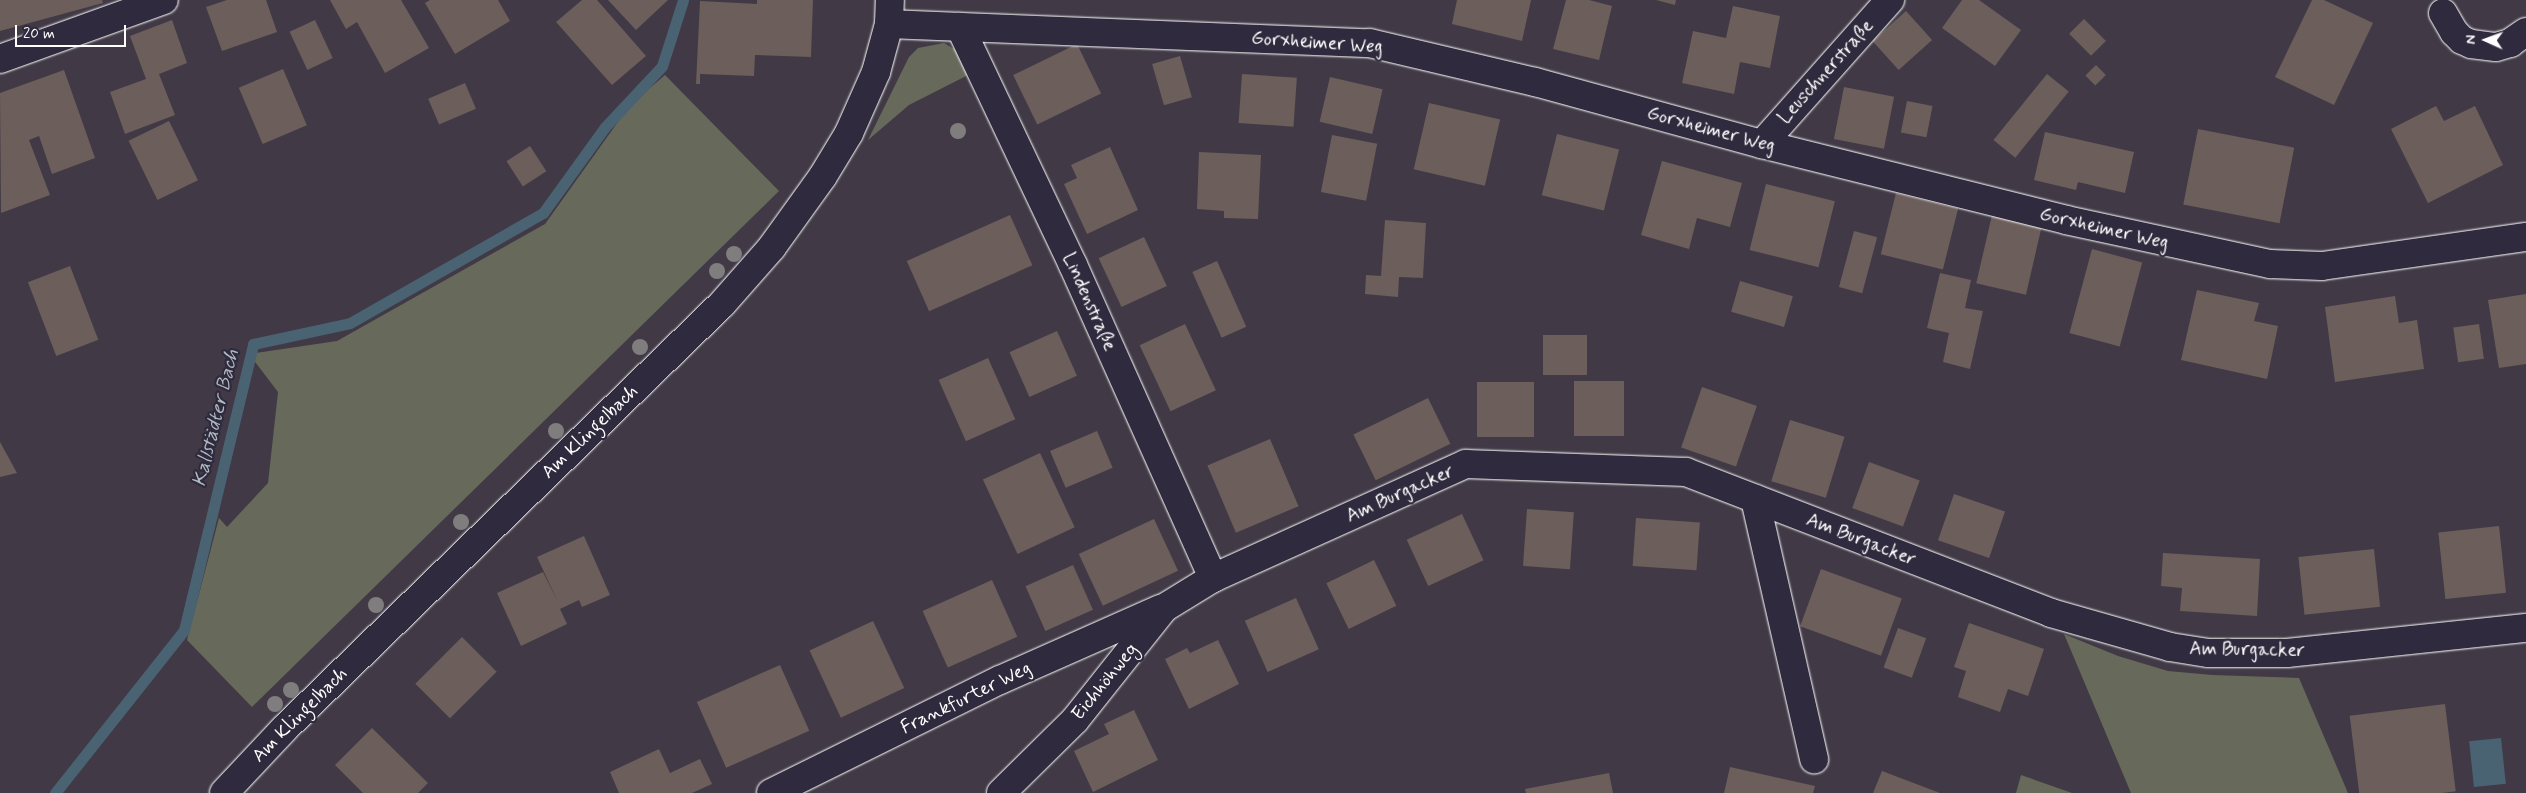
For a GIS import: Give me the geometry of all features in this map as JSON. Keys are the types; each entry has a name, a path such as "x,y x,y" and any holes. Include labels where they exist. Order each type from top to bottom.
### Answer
{"street":[{"path":"0,59 164,0"},
{"name":"Leuschnerstraße","path":"1762,144 1890,0"},
{"name":"Gorxheimer Weg","path":"890,12 960,27 1370,43 1535,82 1762,144 2066,220 2270,264 2322,266 2526,237"},
{"name":"Am Klingelbach","path":"224,793 284,729 722,304 772,247 823,176 849,133 876,72 890,12"},
{"path":"2444,14 2454,32 2462,40 2471,44 2496,46 2510,43 2526,32"},
{"name":"Lindenstraße","path":"960,27 1073,265 1213,578"},
{"name":"Am Burgacker","path":"1213,578 1466,464 1686,472 2051,613 2170,647 2209,653 2287,654 2526,628"},
{"path":"1755,499 1814,759"},
{"name":"Eichhöhweg","path":"1001,793 1076,720 1164,608 1213,578"},
{"name":"Frankfurter Weg","path":"771,793 1000,680 1164,608"}],"green space":[{"path":"944,43 961,53 972,73 909,105 868,140 909,57 918,48"},
{"path":"665,75 779,191 252,707 187,640 219,518 227,527 268,483 278,392 249,354 337,341 545,224 630,105"},
{"path":"2064,634 2118,656 2168,671 2212,675 2299,678 2348,793 2131,793"},
{"path":"2021,775 2072,793 2016,793"}],"water":[{"path":"2501,738 2506,784 2474,787 2469,741"}],"building":[{"path":"0,0 102,0 103,3 0,31"},
{"path":"227,0 266,0 277,32 222,51 206,7"},
{"path":"330,0 401,0 429,48 385,73 357,22 346,29"},
{"path":"430,0 498,0 510,21 455,54 425,3"},
{"path":"582,0 597,0 646,56 612,85 556,22"},
{"path":"608,0 668,0 636,30"},
{"path":"757,0 813,0 811,57 755,55 754,76 700,74 700,84 696,84 700,1 757,4"},
{"path":"1457,0 1531,0 1522,41 1452,24"},
{"path":"1566,0 1589,0 1612,6 1599,60 1553,49"},
{"path":"1656,0 1676,0 1675,5"},
{"path":"1962,0 1979,0 2021,30 1995,66 1942,28"},
{"path":"2312,0 2324,0 2373,23 2334,105 2275,77"},
{"path":"1733,6 1780,16 1770,68 1740,62 1734,94 1682,83 1693,31 1726,38"},
{"path":"1906,11 1932,40 1899,70 1873,41"},
{"path":"2084,19 2106,41 2091,56 2069,34"},
{"path":"172,20 187,63 159,74 175,115 125,134 110,92 146,79 130,36"},
{"path":"315,20 333,58 307,70 290,32"},
{"path":"1077,44 1101,93 1037,125 1013,75"},
{"path":"1180,56 1192,97 1164,105 1152,64"},
{"path":"2096,65 2106,75 2095,86 2085,76"},
{"path":"283,69 307,125 263,144 239,88"},
{"path":"64,70 95,158 52,174 39,136 29,140 50,195 1,213 0,93"},
{"path":"1242,74 1297,78 1293,127 1239,123"},
{"path":"2047,74 2069,92 2015,158 1994,140"},
{"path":"1330,77 1383,89 1372,134 1320,122"},
{"path":"465,83 476,109 439,124 428,99"},
{"path":"1844,87 1894,97 1884,149 1834,139"},
{"path":"1907,101 1933,106 1926,137 1901,132"},
{"path":"1429,103 1500,119 1485,186 1414,169"},
{"path":"2436,106 2444,121 2475,106 2503,165 2428,203 2391,129"},
{"path":"169,121 198,180 157,200 129,141"},
{"path":"2198,129 2294,148 2280,223 2183,205"},
{"path":"2045,132 2134,152 2125,193 2078,182 2076,190 2034,180"},
{"path":"1557,134 1619,149 1604,211 1542,195"},
{"path":"1332,135 1377,144 1366,201 1321,192"},
{"path":"530,146 546,171 523,186 507,161"},
{"path":"1110,147 1138,210 1087,234 1064,184 1077,178 1071,165"},
{"path":"1199,152 1261,155 1258,219 1224,218 1224,211 1197,209"},
{"path":"1662,161 1742,183 1730,227 1697,218 1689,249 1641,235"},
{"path":"1766,184 1835,201 1818,267 1750,250"},
{"path":"1896,193 1958,208 1943,270 1881,254"},
{"path":"1010,215 1032,265 929,311 907,261"},
{"path":"1992,215 2042,226 2026,295 1976,283"},
{"path":"1385,220 1426,223 1423,278 1399,277 1398,297 1365,294 1366,275 1381,276"},
{"path":"1854,231 1877,237 1862,293 1839,287"},
{"path":"1144,237 1167,286 1122,307 1099,258"},
{"path":"2092,249 2142,262 2120,346 2069,333"},
{"path":"1217,261 1246,327 1222,338 1192,272"},
{"path":"70,266 98,340 56,356 28,282"},
{"path":"1940,273 1971,280 1965,308 1983,311 1970,369 1943,362 1949,333 1927,328"},
{"path":"1740,281 1793,296 1784,327 1731,312"},
{"path":"2197,290 2259,303 2254,321 2278,326 2267,379 2181,360"},
{"path":"2526,294 2526,364 2499,368 2488,300"},
{"path":"2395,296 2399,323 2417,320 2424,369 2335,382 2325,307"},
{"path":"1185,324 1216,390 1171,411 1140,345"},
{"path":"2479,324 2484,359 2458,362 2453,328"},
{"path":"1057,331 1077,376 1029,397 1009,352"},
{"path":"1543,335 1587,335 1587,375 1543,375"},
{"path":"988,358 1015,419 966,441 939,380"},
{"path":"1574,381 1624,381 1624,436 1574,436"},
{"path":"1477,382 1534,382 1534,437 1477,437"},
{"path":"1702,387 1757,406 1736,466 1681,448"},
{"path":"1428,398 1450,444 1376,480 1353,434"},
{"path":"1790,420 1845,437 1826,498 1771,481"},
{"path":"1097,431 1113,468 1066,488 1050,451"},
{"path":"1270,439 1299,506 1236,533 1207,466"},
{"path":"0,442 17,473 0,477"},
{"path":"1040,453 1075,527 1018,554 983,480"},
{"path":"1869,462 1920,480 1903,527 1852,508"},
{"path":"1954,494 2005,512 1989,558 1938,540"},
{"path":"1527,509 1574,512 1570,569 1523,566"},
{"path":"1462,514 1484,560 1428,586 1407,540"},
{"path":"1636,518 1700,522 1696,570 1633,566"},
{"path":"1154,519 1178,571 1103,606 1079,554"},
{"path":"2499,526 2506,593 2445,599 2438,532"},
{"path":"584,536 610,595 582,607 579,600 560,609 567,624 521,646 497,593 543,572 558,602 537,557"},
{"path":"2374,549 2380,607 2304,615 2298,557"},
{"path":"2163,553 2260,559 2257,616 2180,611 2182,588 2161,586"},
{"path":"1374,560 1396,606 1349,629 1326,583"},
{"path":"1073,565 1093,610 1045,631 1025,586"},
{"path":"1821,569 1902,598 1881,656 1800,626"},
{"path":"992,580 1017,637 948,668 923,611"},
{"path":"1296,598 1319,649 1268,672 1245,621"},
{"path":"873,621 904,688 841,718 810,651"},
{"path":"1969,623 2044,649 2028,696 2008,689 2000,712 1958,697 1966,671 1954,667"},
{"path":"1898,628 1926,638 1912,678 1884,667"},
{"path":"462,637 497,672 450,718 415,684"},
{"path":"1218,640 1239,684 1189,709 1165,659 1187,648 1190,653"},
{"path":"780,665 809,731 726,768 697,702"},
{"path":"2445,704 2456,791 2359,793 2350,716"},
{"path":"1134,710 1158,760 1093,792 1074,751 1109,734 1104,724"},
{"path":"372,728 428,783 418,793 363,793 335,765"},
{"path":"659,749 670,773 700,759 712,784 692,793 619,793 610,772"},
{"path":"1730,767 1815,786 1813,793 1724,793"},
{"path":"1882,771 1940,793 1873,793"},
{"path":"1609,773 1613,793 1526,793 1525,789"}],"waterway":[{"name":"Kallstädter Bach","path":"55,793 184,630 253,344 350,323 543,213 605,127 662,66 683,0"}]}
